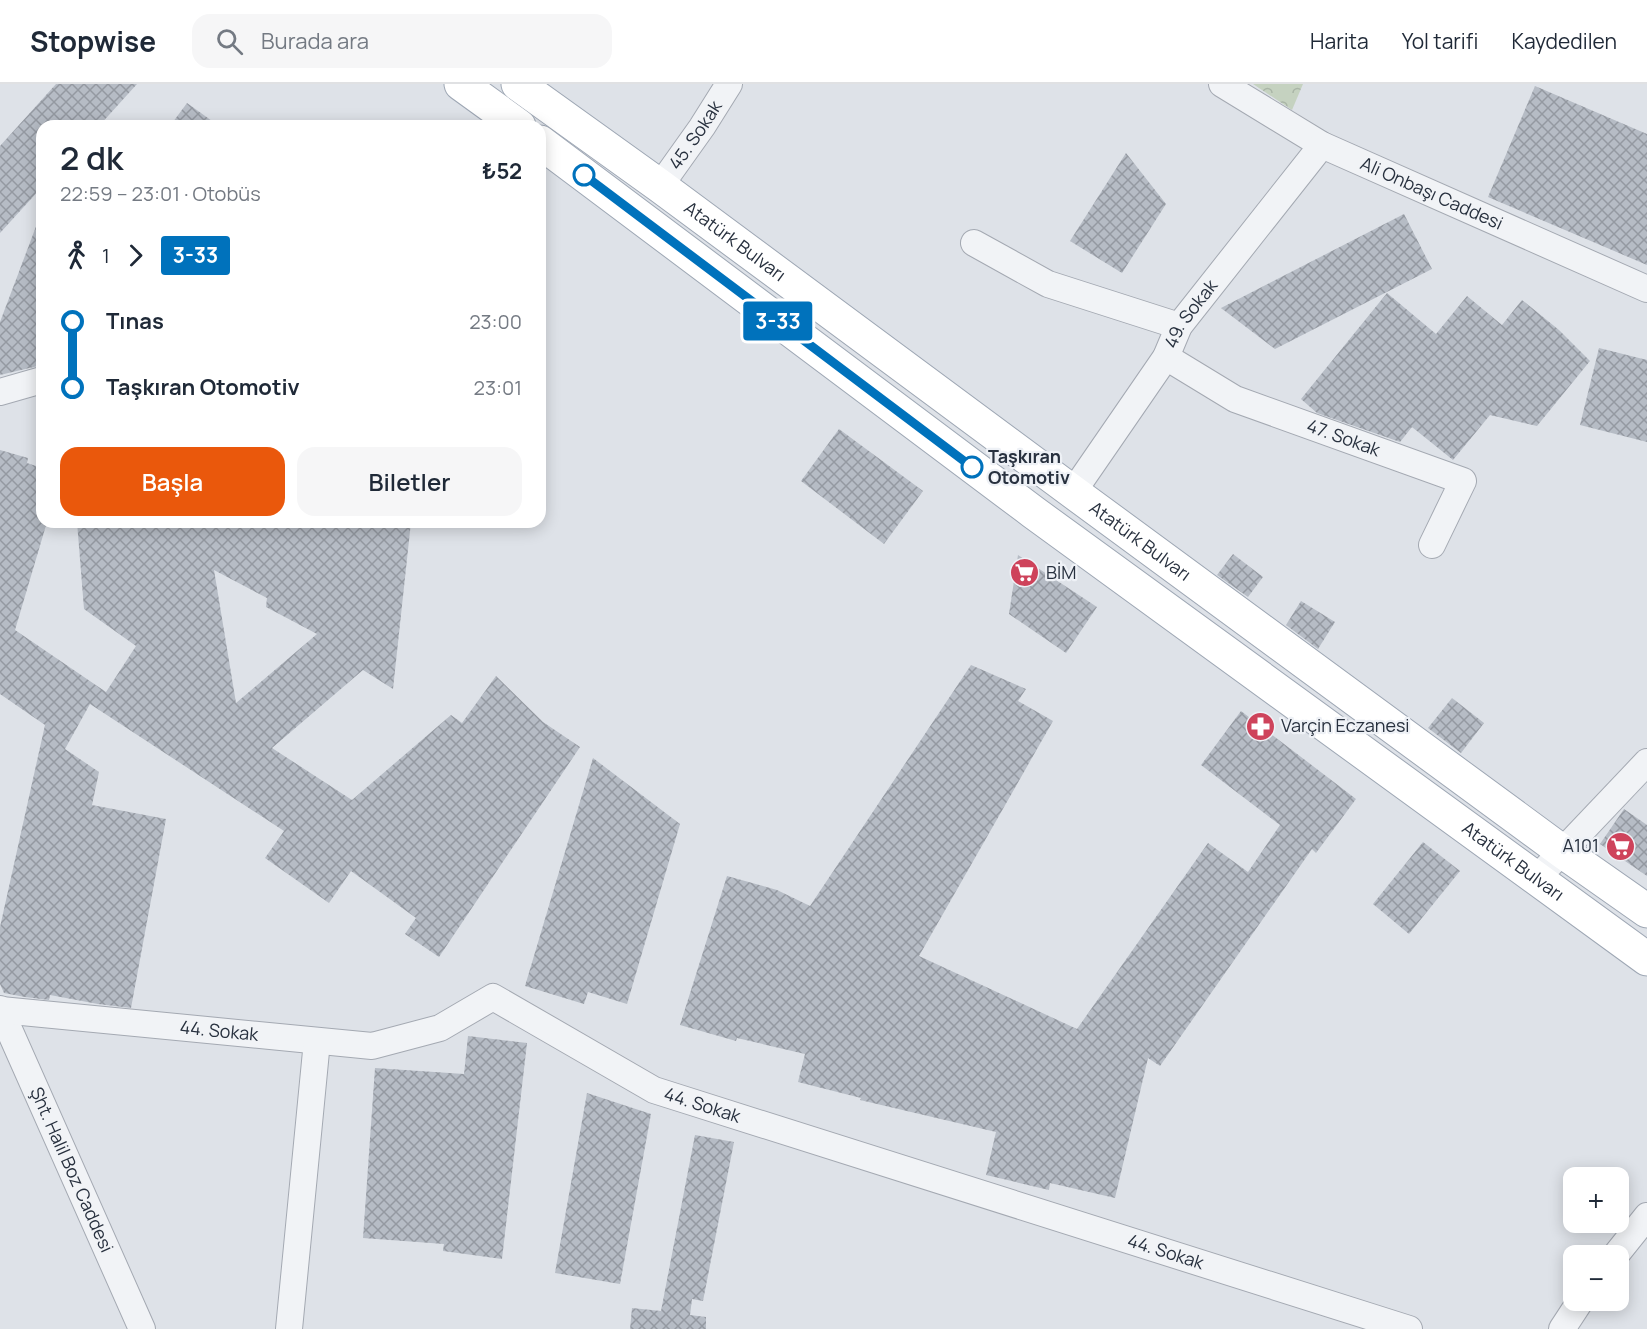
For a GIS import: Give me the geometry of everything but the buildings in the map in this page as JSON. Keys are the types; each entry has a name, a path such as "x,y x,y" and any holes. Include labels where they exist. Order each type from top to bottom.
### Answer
{"main road":[{"path":"461,84 511,120"},
{"name":"Atatürk Bulvarı","path":"518,84 660,186 1563,852 1647,911"},
{"name":"Atatürk Bulvarı","path":"546,147 1033,512 1647,959"}],"street":[{"name":"45. Sokak","path":"660,186 729,84"},
{"name":"Ali Onbaşı Caddesi","path":"1222,84 1322,145 1647,289"},
{"name":"49. Sokak","path":"1073,492 1166,357 1179,326 1322,145"},
{"path":"974,243 1048,285 1179,326"},
{"name":"47. Sokak","path":"1166,357 1235,399 1463,481 1431,545"},
{"path":"0,392 36,382"},
{"path":"1536,879 1647,762"},
{"name":"44. Sokak","path":"0,1009 372,1046 440,1028 493,997 654,1090 1409,1329"},
{"name":"Şht. Halil Boz Caddesi","path":"0,1009 142,1329"},
{"path":"289,1329 317,1041"},
{"path":"1624,1245 1647,1216"},
{"path":"1562,1329 1574,1311"}],"green space":[{"path":"1253,84 1303,84 1292,110"}],"bus line":[{"name":"3-33","path":"584,175 972,467"}],"place":[{"name":"Taşkıran Otomotiv","path":"972,467"},
{"name":"BİM","path":"1025,573"},
{"name":"Varçin Eczanesi","path":"1260,726"},
{"name":"A101","path":"1620,846"}]}
